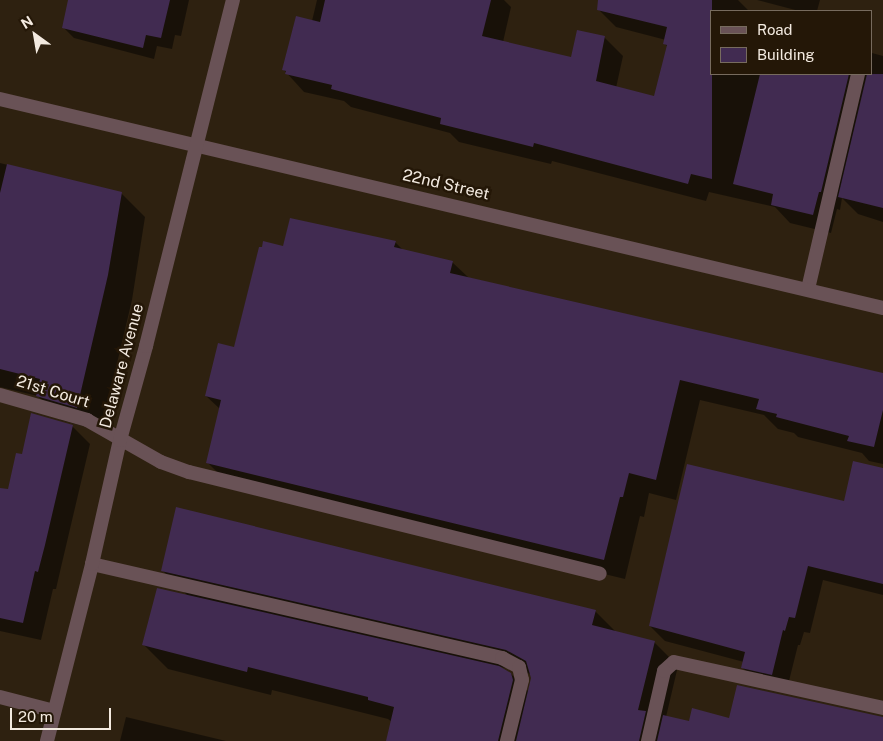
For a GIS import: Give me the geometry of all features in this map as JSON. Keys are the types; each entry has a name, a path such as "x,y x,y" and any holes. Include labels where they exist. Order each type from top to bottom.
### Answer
{"street":[{"name":"Delaware Avenue","path":"47,741 92,564 120,440 233,0"},
{"path":"808,289 858,75"},
{"name":"22nd Street","path":"0,99 883,308"},
{"name":"21st Court","path":"0,394 86,420 161,462 189,472 600,574"},
{"path":"92,564 502,658 519,667 522,680 507,741"},
{"path":"648,741 664,671 674,662 883,708"},
{"path":"0,697 54,711"}],"building":[{"path":"68,0 170,0 161,38 146,35 143,48 62,28"},
{"path":"325,0 491,0 482,36 571,57 577,30 605,36 596,81 654,96 667,45 663,44 667,27 597,10 598,0 712,0 712,10 710,10 710,75 712,75 712,179 691,174 688,184 534,143 533,147 440,124 441,118 331,89 332,85 285,74 286,71 282,70 296,16 320,22"},
{"path":"883,74 883,208 838,197 867,75"},
{"path":"760,75 849,75 821,192 819,192 813,215 771,205 773,194 733,184"},
{"path":"7,164 122,192 108,275 77,408 36,396 40,379 0,369 0,193"},
{"path":"290,218 396,241 394,247 453,261 450,273 883,373 883,410 874,447 847,441 849,436 776,417 777,414 756,409 759,399 680,380 656,480 629,473 623,497 620,497 604,560 206,463 221,400 205,396 218,343 234,347 259,247 262,247 263,241 283,246"},
{"path":"31,413 73,425 45,545 38,572 35,571 23,623 0,618 0,488 8,489 16,453 22,454"},
{"path":"853,461 883,468 883,584 808,566 795,618 789,617 785,631 783,630 772,675 741,668 745,652 649,626 687,464 844,501"},
{"path":"176,507 596,610 592,625 655,641 638,710 646,711 639,741 516,741 531,678 526,661 506,650 161,571"},
{"path":"157,588 499,666 511,673 513,680 498,741 386,741 394,707 368,700 368,697 248,667 247,672 142,645"},
{"path":"737,685 883,717 883,741 657,741 663,715 689,721 692,708 729,718"}]}
